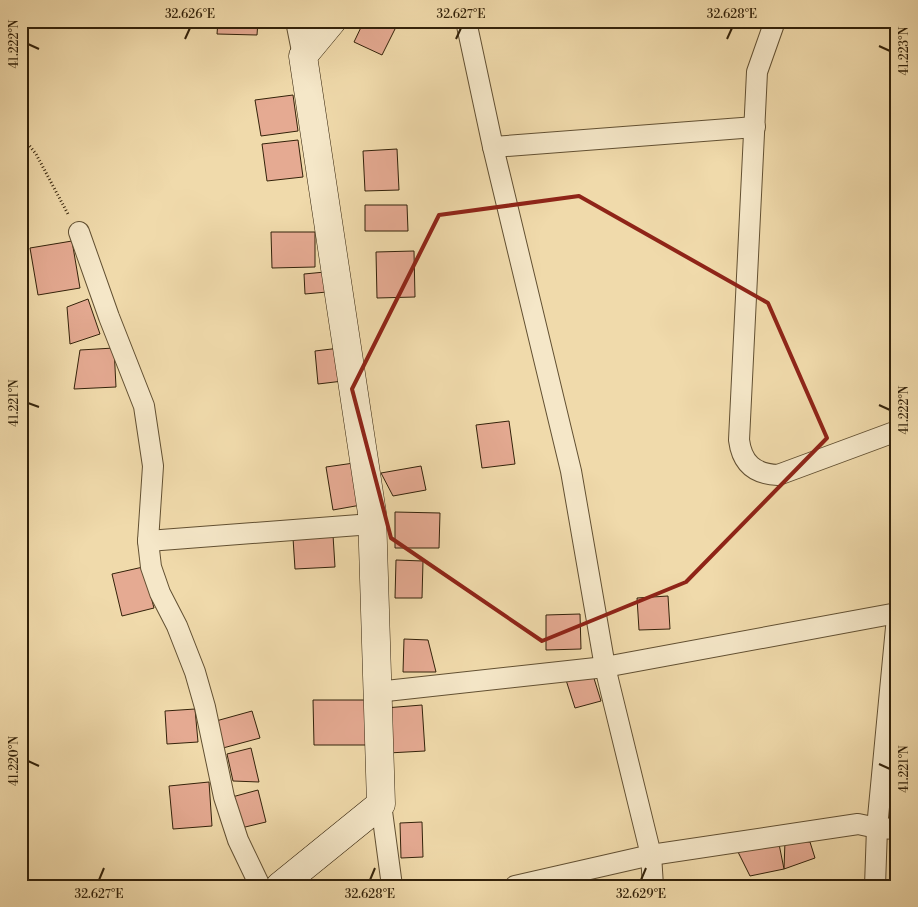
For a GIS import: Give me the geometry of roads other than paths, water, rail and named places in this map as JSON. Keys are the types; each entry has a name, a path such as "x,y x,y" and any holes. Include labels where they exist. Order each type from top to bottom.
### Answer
{"street":[{"path":"296,21 369,493 372,524 381,804 392,886"},
{"path":"302,56 332,21"},
{"path":"466,21 493,147 571,471 605,667 651,855 653,886"},
{"path":"775,21 758,72 740,448 743,457 755,470 778,475 897,431"},
{"path":"493,147 755,127"},
{"path":"79,232 109,317 144,406 153,466 148,540 150,561 155,580 177,626 195,672 205,707 224,796 238,840 260,886"},
{"path":"148,540 372,524"},
{"path":"377,692 605,667 897,612"},
{"path":"875,886 887,828 897,617"},
{"path":"280,886 381,804"},
{"path":"515,886 651,855 858,824 887,828"}]}
